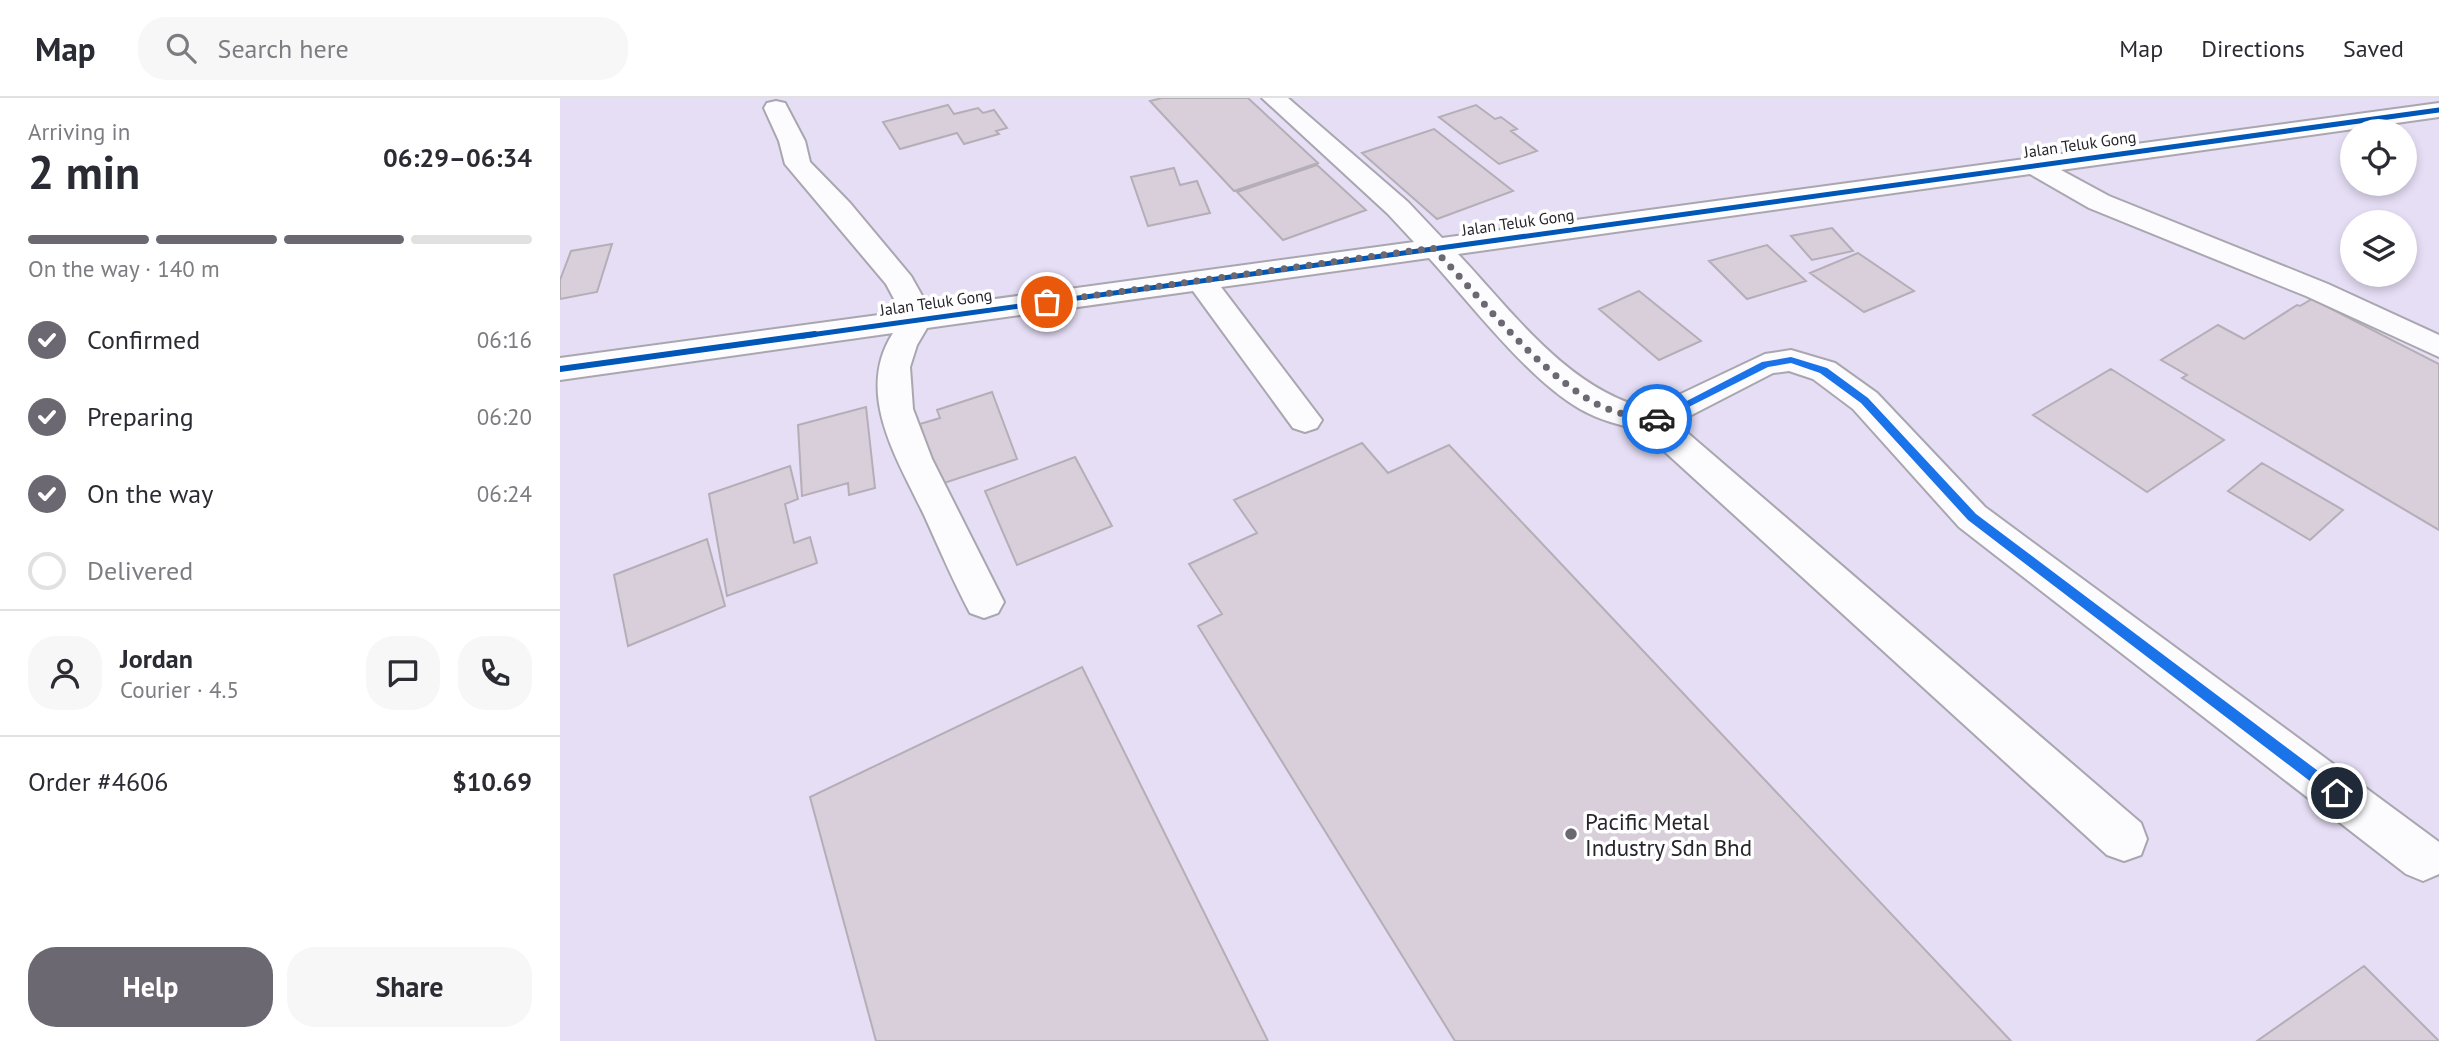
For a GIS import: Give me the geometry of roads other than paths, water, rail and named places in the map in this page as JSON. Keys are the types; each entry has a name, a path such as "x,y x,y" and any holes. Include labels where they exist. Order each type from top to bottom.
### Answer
{"street":[{"path":"1274,98 1398,208 1543,363 1568,385 1593,402 1622,414 1652,421 2124,839"},
{"path":"776,108 792,141 798,163 900,282 919,318 903,340 896,356 893,376 895,400 905,439 984,602"},
{"name":"Jalan Teluk Gong","path":"561,370 919,318 1201,282 2439,110"},
{"path":"2032,165 2099,202 2317,290 2439,347"},
{"path":"1201,282 1305,420"},
{"path":"1652,421 1765,364 1791,360 1824,371 1865,401 1972,517 2423,858"}],"place":[{"name":"Pacific Metal Industry Sdn Bhd","path":"1571,834"}]}
